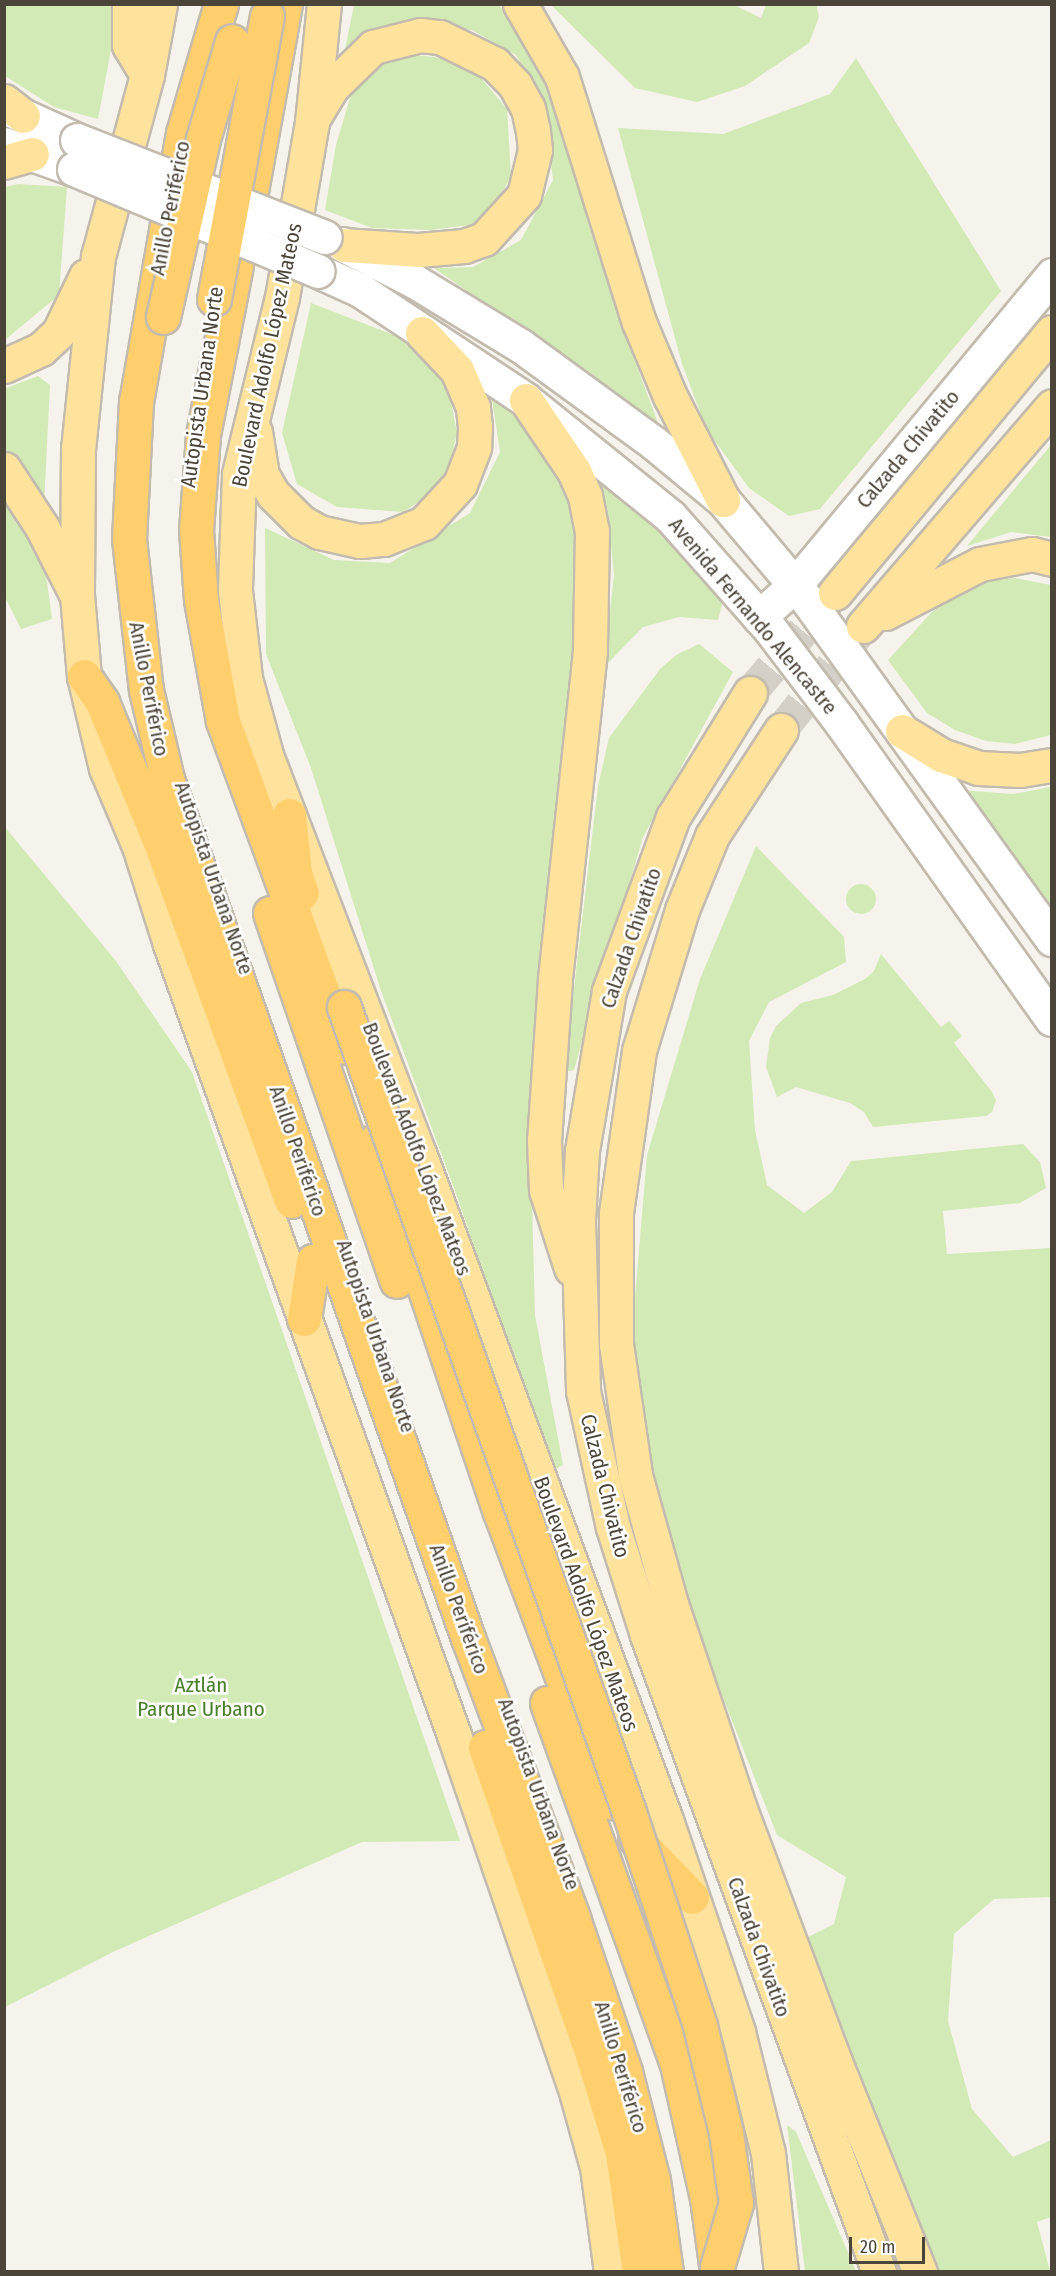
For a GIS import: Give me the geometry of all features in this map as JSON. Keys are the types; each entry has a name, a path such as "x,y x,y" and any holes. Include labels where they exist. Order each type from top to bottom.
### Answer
{"highway":[{"name":"Anillo Periférico","path":"221,4 183,133 136,401 129,539 146,690 171,790 468,1638 573,1918 625,2072 653,2180 666,2271"},
{"name":"Autopista Urbana Norte","path":"238,4 175,253 146,424 144,566 159,688 177,776 199,841 311,1147 634,2069 656,2150 675,2271"},
{"name":"Autopista Urbana Norte","path":"268,4 214,299 186,474 183,555 190,633 224,774 303,1011 461,1467 676,2064 723,2270"},
{"path":"285,4 203,435 196,530 211,666 223,721 358,1090 447,1364 658,1928 694,2046 725,2176 723,2270"},
{"path":"84,676 102,702 173,875 313,1262 317,1314 404,1507 593,2058 621,2153 639,2271"},
{"path":"289,815 295,873 629,1812 700,2026 726,2133 736,2203 723,2270"},
{"path":"616,1818 692,1897"}],"main road":[{"path":"129,4 129,45 147,75"},
{"path":"160,4 147,75 98,256 78,448 77,595 84,676 106,768 139,846 170,944 317,1314 578,2095 597,2167 611,2271"},
{"name":"Boulevard Adolfo López Mateos","path":"324,4 312,122 282,297 239,474 234,534 238,626 248,689 266,755 424,1164 692,1897 738,2032 768,2153 782,2271"},
{"path":"520,4 562,77 639,322 670,396 723,501"},
{"path":"312,122 330,88 366,52 373,47 420,35 440,37 495,64 515,85 528,108 535,150 524,195 484,239 464,246 418,250 334,241"},
{"path":"4,366 41,349 59,332 98,256"},
{"name":"Calzada Chivatito","path":"835,593 1052,332"},
{"path":"254,411 262,475 280,501 301,522 319,532 360,541 406,532 449,501 465,476 474,447 472,407 466,387 458,370 422,333"},
{"path":"526,400 574,471 585,496 592,531 590,651 555,980 544,1140 550,1210 579,1284"},
{"path":"1052,406 863,626 980,564 1023,555 1052,559"},
{"path":"4,469 42,527 77,595"},
{"name":"Calzada Chivatito","path":"750,693 673,817 609,991 582,1151 579,1284 583,1391 613,1527 655,1657 879,2271"},
{"name":"Calzada Chivatito","path":"781,730 712,836 668,952 639,1051 616,1213 616,1344 636,1475 671,1604 740,1809 835,2062 920,2271"},
{"path":"902,731 942,755 978,768 1020,770 1052,765"}],"street":[{"name":"Avenida Fernando Alencastre","path":"11,108 76,154 360,290 526,400 670,516 759,617 842,724 1052,1019"},
{"name":"Avenida Fernando Alencastre","path":"14,153 76,154 334,241 414,280 521,346 654,443 723,501 795,585 1052,939"},
{"name":"Calzada Chivatito","path":"759,617 795,585 1052,275"}],"green space":[{"path":"816,4 819,17 809,43 745,86 697,102 635,88 551,5 734,5 761,18 766,5"},
{"path":"4,5 111,5 114,34 98,119 54,107 5,76"},
{"path":"354,5 499,5 536,58 570,133 613,302 658,423 434,268 473,267 521,240 553,180 544,104 516,55 472,30 400,22 345,49"},
{"path":"385,53 435,57 476,72 507,109 511,176 485,223 430,230 372,228 325,210 336,145 350,98"},
{"path":"856,58 1001,291 820,509 789,516 749,488 707,430 682,364 618,128 723,134 830,94"},
{"path":"18,184 67,187 59,295 5,340 5,187"},
{"path":"311,303 417,344 447,383 457,432 446,484 403,512 337,507 297,484 282,433"},
{"path":"38,376 50,385 42,545 52,619 21,629 5,597 4,389"},
{"path":"491,393 521,412 551,455 574,515 579,601 531,1164 535,1315 563,1465 551,1472 457,1196 381,991 311,768 266,654 265,528 334,560 390,563 470,513 500,452"},
{"path":"1051,445 1051,537 1011,532 967,546"},
{"path":"590,470 658,523 723,601 718,620 679,617 643,627 604,667 614,575 608,514"},
{"path":"1015,578 1051,585 1051,735 1015,744 986,741 955,730 927,713 888,660 931,613 956,594 982,582"},
{"path":"699,644 733,672 643,837 574,1070 564,1072 598,786 609,738 660,669 676,655"},
{"path":"1051,787 1051,912 960,790 1013,794"},
{"name":"Aztlán Parque Urbano","path":"4,826 116,961 192,1072 460,1841 362,1842 115,1951 5,2007"},
{"path":"756,846 844,937 846,962 769,1002 749,1041 755,1130 767,1185 804,1213 832,1192 851,1161 1023,1144 1040,1162 1046,1188 1020,1203 943,1211 947,1254 1051,1248 1051,1897 994,1899 954,1934 948,2021 972,2109 1013,2157 1051,2140 1051,2217 1037,2222 1050,2271 934,2271 808,1937 834,1924 846,1877 777,1835 674,1573 648,1460 630,1358 647,1155 700,979"},
{"path":"861,884 867,885 875,893 875,905 867,913 861,914 855,913 847,905 846,899 847,893 855,885"},
{"path":"881,954 941,1027 949,1021 962,1036 954,1043 992,1092 996,1100 992,1112 986,1116 873,1127 864,1112 850,1103 796,1087 777,1097 766,1067 770,1038 776,1026 801,1003 833,995 865,979 874,971"},
{"path":"787,2125 796,2132 856,2271 805,2271"}],"tunnel":[{"path":"750,693 835,593"},
{"path":"781,730 862,628"}]}
